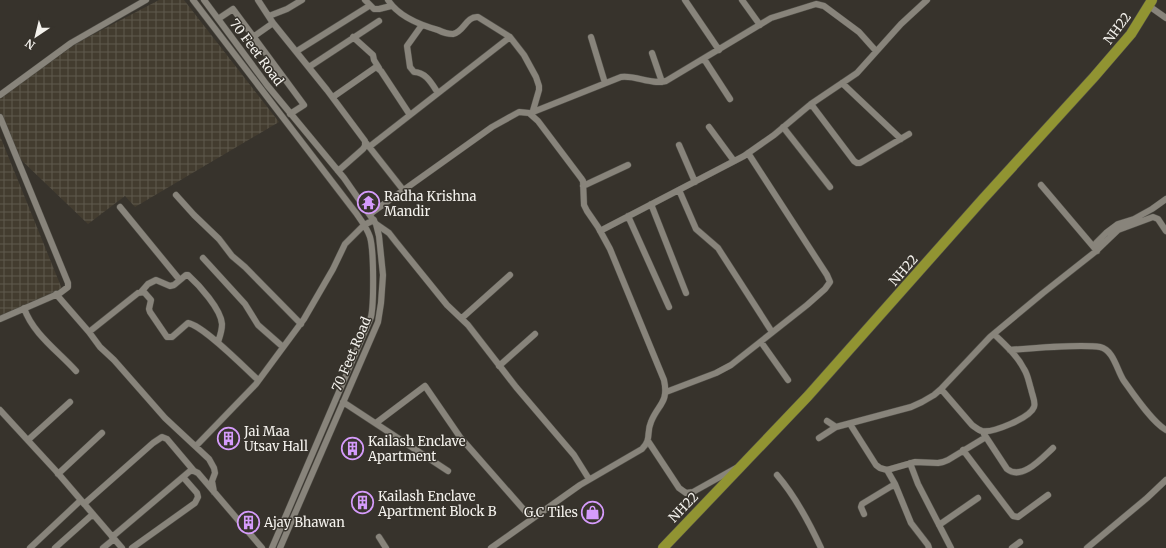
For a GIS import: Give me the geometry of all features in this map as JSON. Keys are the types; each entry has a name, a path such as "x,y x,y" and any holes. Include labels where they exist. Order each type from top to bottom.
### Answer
{"highway":[{"name":"NH22","path":"663,548 818,385 982,200 1094,77 1131,34 1150,3"}],"street":[{"name":"70 Feet Road","path":"193,0 364,224 369,235 372,248 373,306 369,322 272,548"},
{"name":"70 Feet Road","path":"204,0 290,114 338,171 370,214 375,222 380,236 383,275 381,303 377,324 280,548"},
{"path":"258,0 273,23 333,97 369,147 404,191"},
{"path":"269,16 287,9 302,0"},
{"path":"365,0 376,10 391,2 398,11 422,25 454,34 472,18 478,17 510,37 524,55 538,82 539,90 532,114"},
{"path":"685,0 719,50"},
{"path":"742,0 760,25"},
{"path":"600,231 734,161 769,139 811,104 857,73 901,24 927,0"},
{"path":"0,95 71,42 142,1"},
{"path":"1150,3 1166,18"},
{"path":"532,114 625,76 662,82 670,79 776,16 795,12 812,5 820,5 828,9 859,32 876,52"},
{"path":"297,51 370,6"},
{"path":"218,19 233,9 304,104 290,114"},
{"path":"309,67 379,21"},
{"path":"253,37 273,23"},
{"path":"422,25 407,46 410,67 414,72 420,72 424,75 438,93"},
{"path":"353,37 373,55 374,60 410,115"},
{"path":"369,147 510,37"},
{"path":"591,37 605,83"},
{"path":"652,53 662,82"},
{"path":"704,59 730,99"},
{"path":"333,97 374,68 379,68"},
{"path":"842,84 900,139"},
{"path":"811,104 857,163 860,163 909,134"},
{"path":"370,214 492,127 519,112 532,114 581,178 584,205 600,231 615,261 664,380 666,392 662,403 651,421 648,441 642,449 590,479 491,548"},
{"path":"0,117 68,283 68,287 65,290 0,319"},
{"path":"709,127 734,161"},
{"path":"783,127 830,187"},
{"path":"338,171 363,149 365,146 365,141"},
{"path":"679,145 695,182"},
{"path":"666,392 716,373 731,365 807,305 825,289 830,282 827,275 748,153"},
{"path":"583,186 628,165"},
{"path":"1042,185 1097,251"},
{"path":"679,190 696,229 718,248 772,332"},
{"path":"176,196 194,216 219,239 232,256 245,266 301,324"},
{"path":"1097,251 1096,243 1106,233 1118,224 1134,219 1166,199"},
{"path":"651,204 686,293"},
{"path":"120,207 179,279"},
{"path":"628,216 669,307"},
{"path":"819,438 836,427 922,402 941,389 994,334 1097,251 1118,230 1153,217 1158,219 1166,231"},
{"path":"196,446 246,396 301,324 333,270 346,244 364,224 375,222 396,242 447,305 462,318 499,366 574,455 590,479"},
{"path":"203,258 244,304 258,325 283,347"},
{"path":"89,332 141,292 148,284 156,280 170,286 179,279 188,275 202,289 218,311 222,324 218,342"},
{"path":"462,318 510,275"},
{"path":"141,292 144,292 151,300 152,303 149,310 167,337 172,337 188,323 194,325 218,342 258,380"},
{"path":"56,294 100,347 114,360 165,418 209,459 215,472 212,481 214,492"},
{"path":"24,308 27,316 38,332 76,371"},
{"path":"369,322 377,324"},
{"path":"499,366 535,334"},
{"path":"941,389 972,425 982,431 990,431 1021,419 1029,414 1034,408 1034,402 1025,370 1017,358 994,334"},
{"path":"761,342 788,380"},
{"path":"1010,350 1070,346 1101,347 1107,351 1115,362 1124,380 1147,412 1158,425 1166,430"},
{"path":"376,423 426,386 460,438 532,520"},
{"path":"28,440 70,402"},
{"path":"343,402 448,471"},
{"path":"0,410 83,502 122,548"},
{"path":"827,421 836,427"},
{"path":"850,424 876,465 887,470 910,463 943,462 986,437"},
{"path":"325,425 331,428"},
{"path":"982,431 1007,469 1010,472 1017,474 1033,465 1053,448"},
{"path":"58,474 102,433"},
{"path":"30,548 153,443 162,438 167,439 194,471 198,473 262,548"},
{"path":"648,441 679,488 686,494 693,492 744,463"},
{"path":"963,450 1013,516 1018,516 1048,494"},
{"path":"910,463 918,484 951,548"},
{"path":"887,470 895,484 911,523 929,548"},
{"path":"103,548 190,471 194,471"},
{"path":"777,475 799,505 821,548"},
{"path":"132,548 195,503 198,497 197,493 183,477"},
{"path":"1087,548 1147,498 1166,480"},
{"path":"864,514 861,507 862,504 895,484"},
{"path":"939,526 978,498"},
{"path":"55,548 93,514"},
{"path":"379,537 386,548"},
{"path":"1012,548 1020,542"}],"shaded area":[{"path":"159,0 184,0 279,122 135,207 125,196 88,224 18,157 0,113 0,98 77,43"},
{"path":"0,136 62,289 0,316"}],"place":[{"name":"Radha Krishna Mandir","path":"369,203"},
{"name":"Jai Maa Utsav Hall","path":"228,438"},
{"name":"Kailash Enclave Apartment","path":"353,448"},
{"name":"Kailash Enclave Apartment Block B","path":"362,503"},
{"name":"G.C Tiles","path":"593,512"},
{"name":"Ajay Bhawan","path":"249,522"}]}
